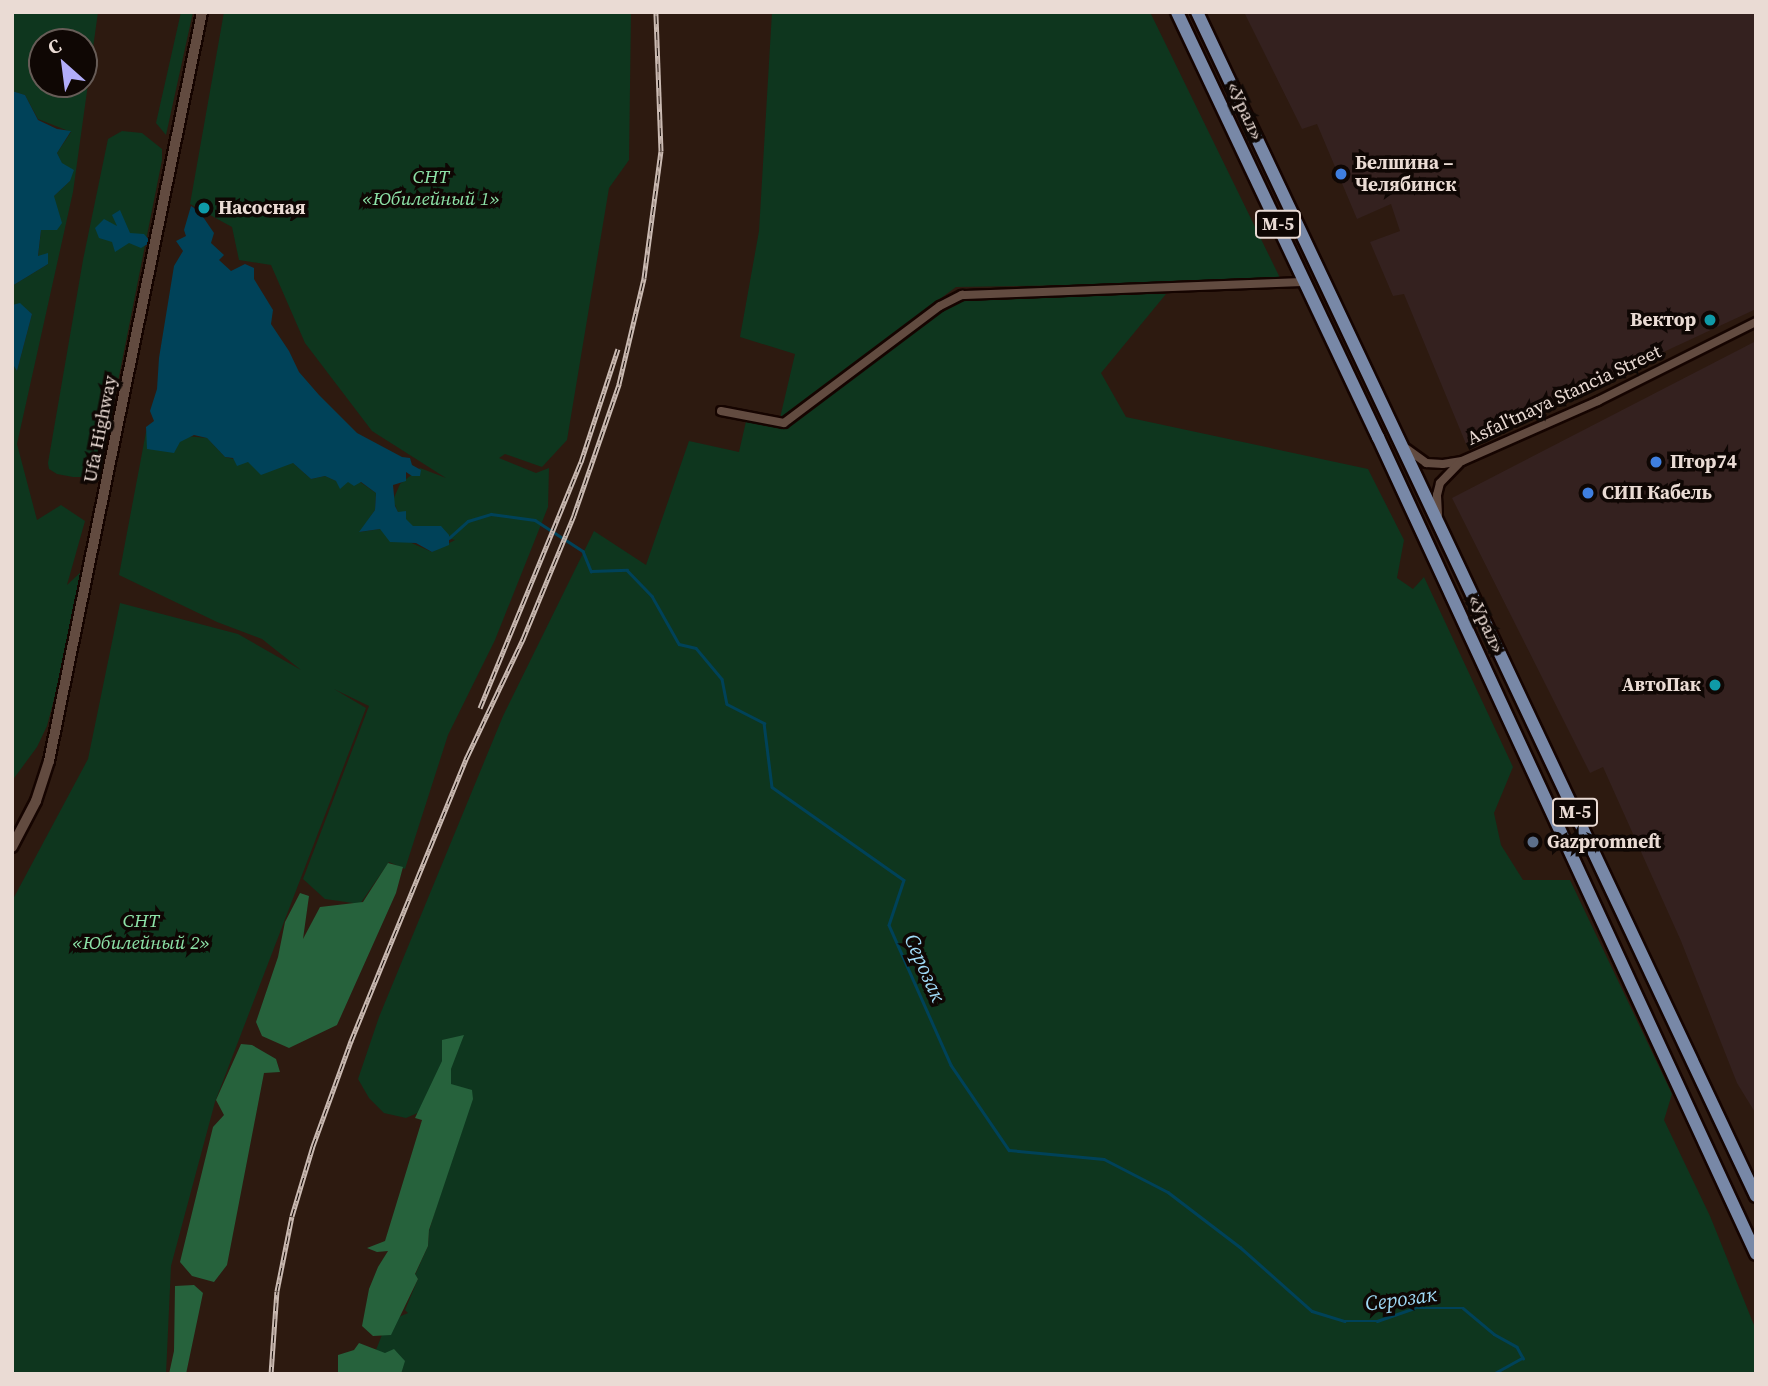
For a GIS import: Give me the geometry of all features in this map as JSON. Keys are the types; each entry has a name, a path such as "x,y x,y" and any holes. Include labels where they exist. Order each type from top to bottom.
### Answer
{"main road":[{"name":"Ufa Highway","path":"12,847 36,801 49,761 202,12"},
{"name":"«Урал»","path":"1177,12 1756,1254"},
{"name":"«Урал»","path":"1197,12 1756,1196"}],"street":[{"path":"720,411 784,423 940,306 962,295 1305,282"},
{"name":"Asfal'tnaya Stancia Street","path":"1462,461 1598,401 1756,322"},
{"path":"1399,441 1413,456 1426,463 1462,461"},
{"path":"1444,536 1437,495 1447,472 1462,461"}],"shaded area":[{"path":"1244,12 1756,12 1756,309 1466,444 1404,294 1393,296 1370,242 1400,231 1391,204 1357,219 1317,124 1302,129"},
{"path":"1756,341 1756,1114 1737,1083 1681,941 1603,767 1590,773 1452,498"}],"green space":[{"path":"14,12 98,12 96,28 28,28 28,98 86,98 73,192 17,444 37,520 61,505 85,521 67,585 84,569 72,631 47,726 37,747 12,781 12,363 17,371 32,314 20,304 12,305 12,286 48,264 38,257 41,230 54,196 70,181 57,153 71,132 38,119 25,95 12,91"},
{"path":"181,12 193,12 166,135 156,123"},
{"path":"224,12 631,12 629,160 609,188 567,440 542,467 505,454 499,458 536,473 549,468 548,507 495,640 448,735 405,869 389,862 360,904 325,899 303,879 369,706 334,689 366,708 215,1102 171,1266 166,1374 12,1374 12,901 88,759 120,603 238,634 301,670 262,639 217,622 119,575 146,432 207,438 225,457 247,462 293,463 311,479 325,476 336,481 360,482 376,493 375,510 360,532 380,529 432,552 455,540 413,530 400,517 393,500 400,484 420,468 446,478 372,431 305,343 271,265 239,260 232,227 190,204"},
{"path":"772,12 1150,12 1282,282 956,287 780,418 795,354 740,337 759,231"},
{"path":"122,131 142,133 162,149 162,160 99,477 73,477 57,474 49,469 48,463 83,260 108,139"},
{"path":"1166,294 1101,373 1126,417 1368,469 1404,540 1397,578 1413,589 1424,577 1513,767 1494,813 1501,845 1523,880 1570,880 1672,1094 1664,1120 1710,1216 1756,1330 1756,1374 376,1374 374,1355 387,1322 408,1313 405,1310 418,1279 415,1275 428,1246 429,1231 471,1090 406,1118 384,1113 369,1098 358,1079 379,1017 503,716 594,531 646,565 689,441 739,452 747,417 777,423 959,300 973,295"},
{"path":"388,863 403,867 396,893 337,1025 289,1048 262,1036 256,1022 278,957 285,922 300,893 309,896 303,939 320,907 363,902"},
{"path":"464,1035 451,1069 451,1084 472,1090 473,1099 429,1230 428,1246 415,1274 418,1279 391,1335 373,1336 362,1326 369,1289 388,1251 377,1252 367,1248 385,1241 422,1120 415,1118 442,1061 442,1040"},
{"path":"241,1044 252,1045 276,1059 280,1072 264,1073 227,1265 214,1282 192,1276 180,1262 213,1127 224,1115 216,1100"},
{"path":"194,1285 203,1293 186,1374 169,1374 174,1351 175,1286"},
{"path":"359,1343 385,1353 394,1349 405,1361 401,1374 338,1374 338,1355 354,1350"}],"water":[{"path":"12,91 25,95 38,120 57,129 71,131 57,153 62,163 74,170 70,181 54,196 62,223 57,230 41,230 38,256 48,253 48,264 12,286"},
{"path":"191,206 199,211 214,233 211,243 224,255 219,260 231,271 245,264 254,268 254,279 273,310 271,324 299,372 319,395 357,433 402,457 410,458 412,465 421,470 420,476 412,476 406,472 406,481 393,485 395,506 398,512 406,511 406,519 413,526 441,526 449,535 449,545 432,552 416,543 390,542 380,529 359,532 375,510 376,493 361,482 354,486 348,482 340,489 336,481 325,476 311,479 293,463 261,475 248,462 237,466 233,458 225,457 207,438 194,435 180,442 174,453 147,449 146,427 154,421 150,411 157,389 159,358 174,266 183,251 176,241 186,236 184,230"},
{"path":"120,210 130,233 144,234 151,242 141,248 129,243 115,252 112,242 99,238 95,228 104,219 117,226 112,215"},
{"path":"20,303 32,314 17,371 12,363 12,305"}],"waterway":[{"name":"Серозак","path":"449,538 468,521 491,514 535,520 583,551 591,571 627,570 652,596 679,644 696,648 722,679 727,704 764,723 772,787 904,880 889,925 951,1065 1009,1150 1104,1159 1168,1192 1240,1247 1312,1311 1344,1321 1377,1321 1414,1308 1463,1308 1494,1334 1517,1347 1523,1358 1494,1374"}],"railway":[{"path":"271,1374 277,1291 292,1216 313,1146 351,1041 467,757 523,639 574,515 619,384 644,278 661,151 656,12"},
{"path":"480,708 581,462 618,349"}],"place":[{"name":"Белшина – Челябинск","path":"1341,174"},
{"name":"Насосная","path":"204,208"},
{"name":"Вектор","path":"1710,320"},
{"name":"Птор74","path":"1656,462"},
{"name":"СИП Кабель","path":"1588,493"},
{"name":"АвтоПак","path":"1715,685"},
{"name":"Gazpromneft","path":"1533,842"}],"park label":[{"name":"СНТ «Юбилейный 1»","path":"431,188"},
{"name":"СНТ «Юбилейный 2»","path":"141,932"}]}
